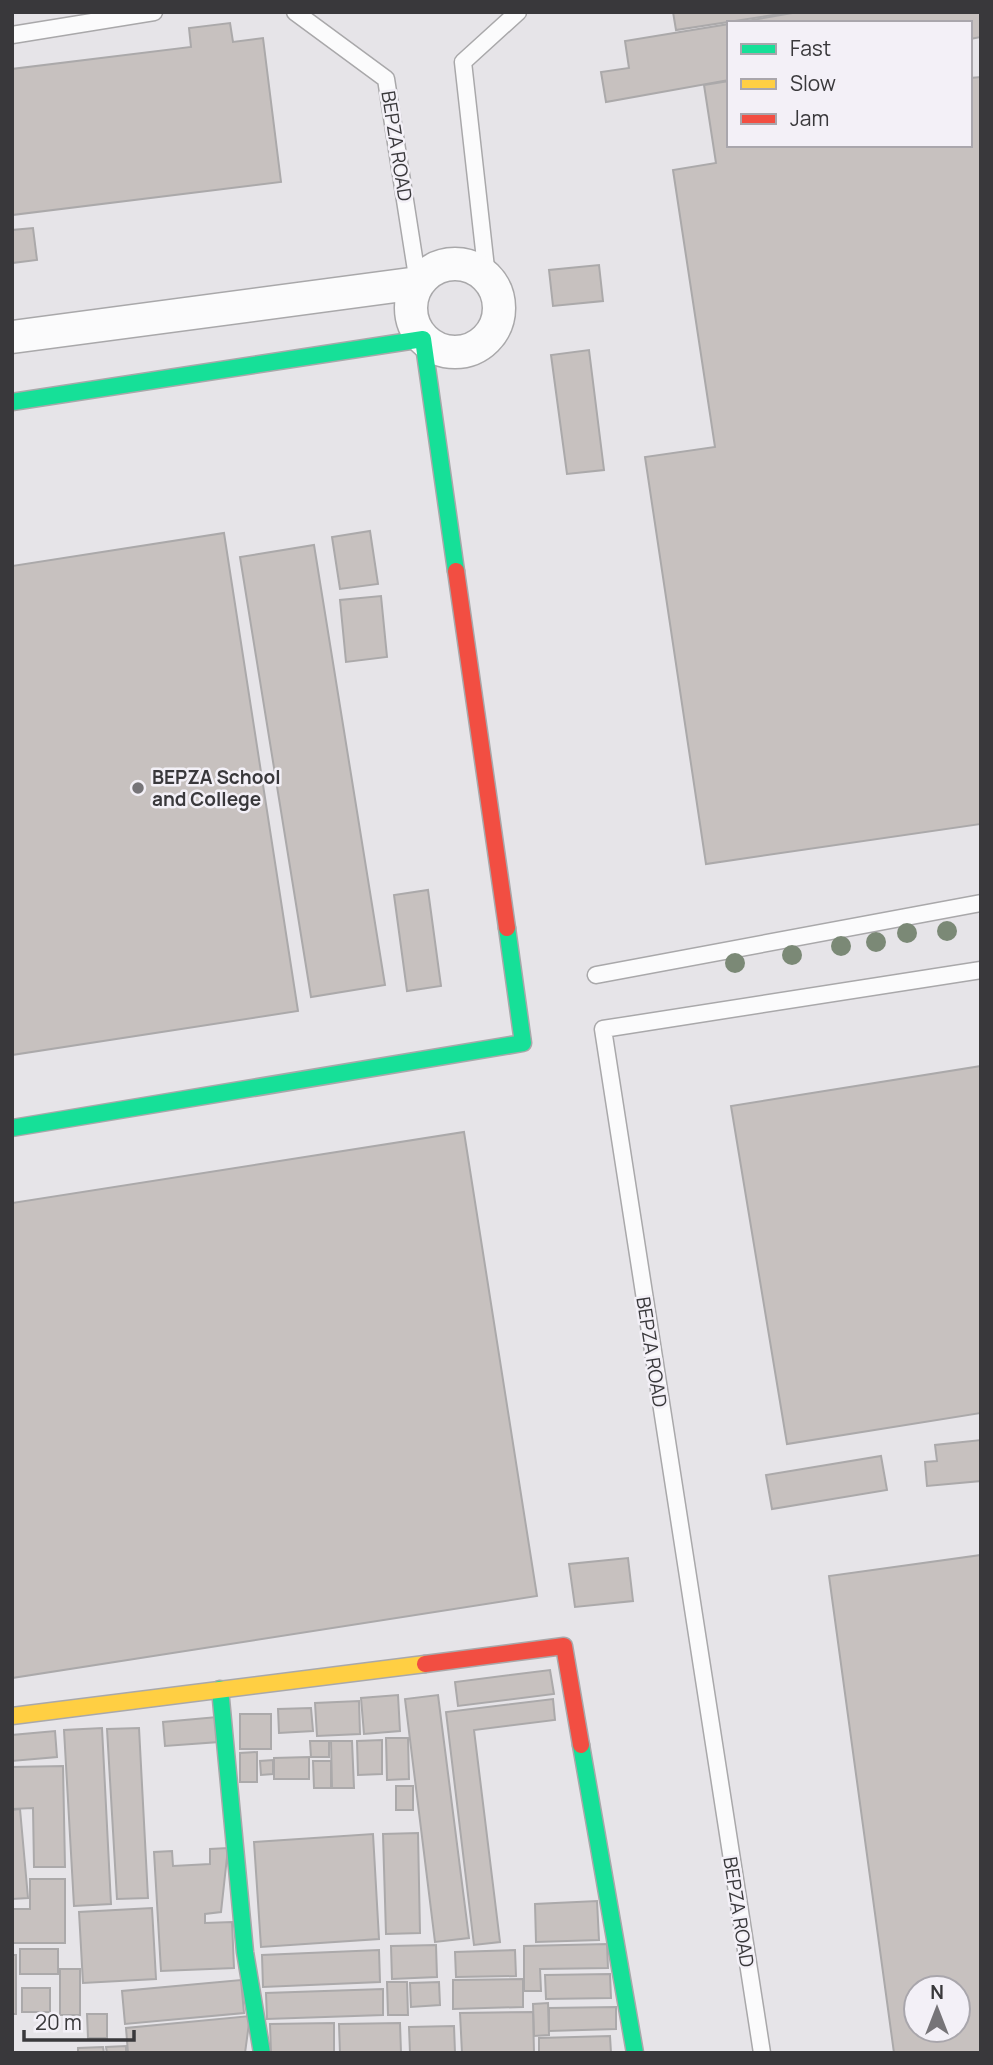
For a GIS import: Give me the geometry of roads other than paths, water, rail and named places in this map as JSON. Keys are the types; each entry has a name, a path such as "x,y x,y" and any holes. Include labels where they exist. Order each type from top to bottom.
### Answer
{"street":[{"path":"459,263 487,277 494,287 500,310 491,334 480,345 466,351 450,352 435,348 423,339 412,322 410,312 413,292 418,283 428,271 459,263"},
{"path":"12,337 418,283"},
{"path":"12,402 423,339"},
{"path":"12,1128 523,1043 423,339"},
{"path":"12,1716 564,1646 635,2053"},
{"path":"220,1689 245,1952 262,2053"}],"lane":[{"path":"12,35 154,12"},
{"name":"BEPZA ROAD","path":"295,12 386,79 418,283"},
{"path":"487,277 463,62 517,12"},
{"path":"596,975 981,903"},
{"name":"BEPZA ROAD","path":"762,2053 603,1029 981,970"}],"place":[{"name":"BEPZA School and College","path":"138,788"}]}
